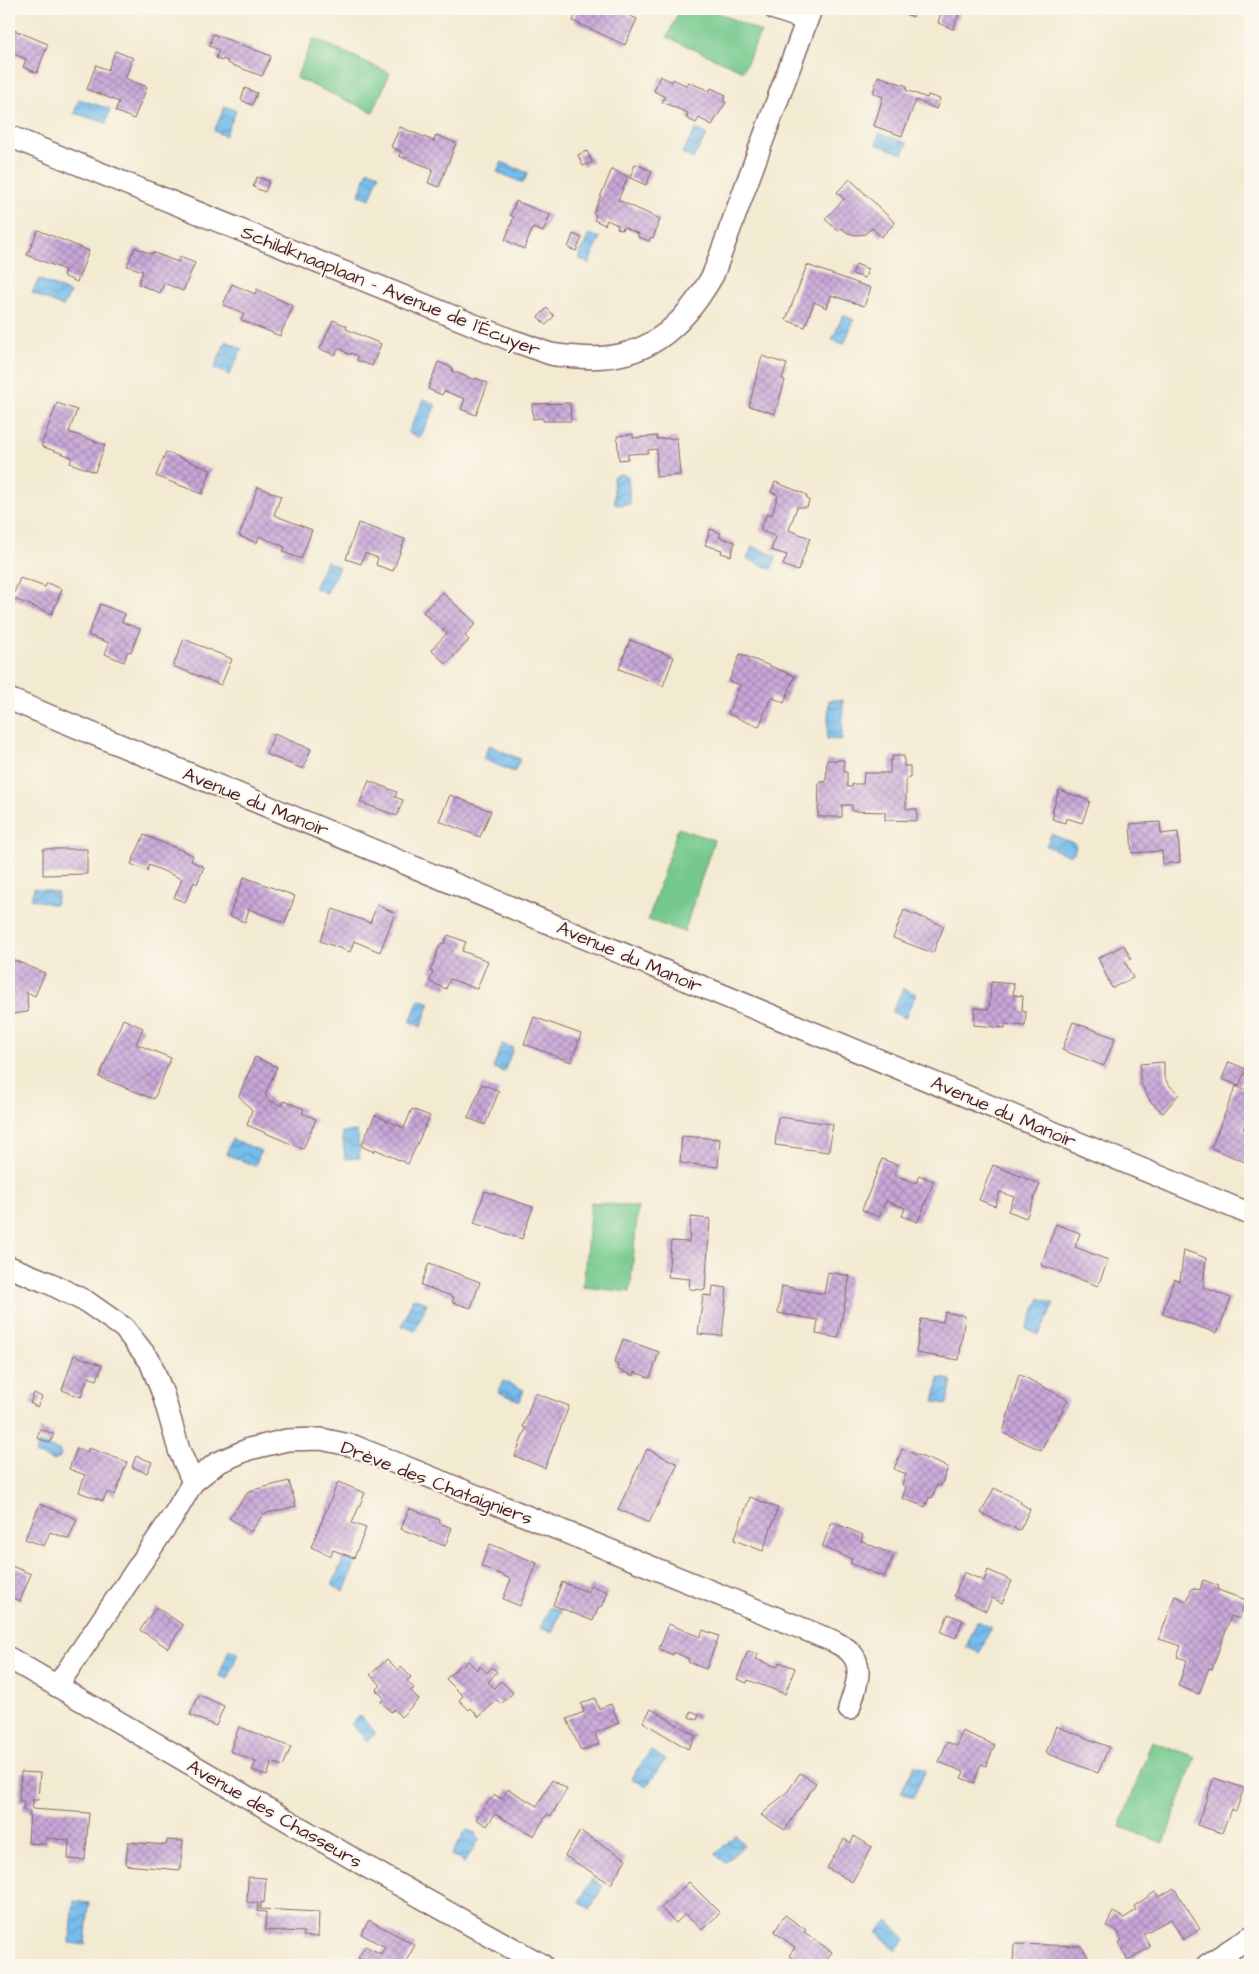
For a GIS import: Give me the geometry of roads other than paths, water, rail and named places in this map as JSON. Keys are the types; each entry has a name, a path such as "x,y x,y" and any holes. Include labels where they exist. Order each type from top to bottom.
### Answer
{"street":[{"path":"776,9 809,15"},
{"name":"Schildknaaplaan - Avenue de l'Écuyer","path":"9,136 511,340 552,354 595,358 629,354 652,343 677,325 698,301 713,275 809,15"},
{"name":"Avenue du Manoir","path":"9,699 1250,1214"},
{"path":"9,1267 49,1283 87,1302 124,1328 150,1361 163,1394 179,1450 193,1482"},
{"name":"Drève des Chataigniers","path":"57,1686 169,1521 193,1482 217,1463 248,1449 287,1440 321,1439 354,1446 833,1641 850,1652 859,1665 857,1681 849,1709"},
{"name":"Avenue des Chasseurs","path":"9,1658 542,1965"},
{"path":"1207,1965 1250,1937"}],"water":[{"path":"79,99 110,109 106,123 74,113"},
{"path":"225,106 236,111 225,136 214,131"},
{"path":"696,129 707,135 693,159 682,153"},
{"path":"879,133 907,143 903,154 876,144"},
{"path":"502,162 528,173 523,183 497,172"},
{"path":"368,170 379,174 370,199 359,195"},
{"path":"589,234 600,238 589,263 578,258"},
{"path":"39,279 70,293 63,307 32,293"},
{"path":"843,315 854,320 844,344 832,340"},
{"path":"226,341 242,349 229,375 214,368"},
{"path":"424,399 436,405 420,438 408,433"},
{"path":"620,474 628,476 630,504 615,505 613,477"},
{"path":"752,546 777,556 771,569 747,559"},
{"path":"326,561 339,567 327,593 314,588"},
{"path":"829,700 843,700 842,740 827,739"},
{"path":"489,745 520,759 514,772 483,759"},
{"path":"1051,834 1074,843 1076,846 1074,853 1069,855 1046,846"},
{"path":"34,888 58,893 55,905 31,899"},
{"path":"903,988 916,994 905,1018 892,1012"},
{"path":"419,999 430,1003 421,1027 410,1022"},
{"path":"502,1044 513,1048 504,1072 493,1068"},
{"path":"357,1131 360,1158 345,1159 342,1132"},
{"path":"232,1139 261,1151 255,1166 226,1154"},
{"path":"413,1298 427,1303 415,1331 402,1326"},
{"path":"1040,1298 1054,1304 1039,1335 1026,1329"},
{"path":"939,1378 952,1380 947,1404 934,1402"},
{"path":"503,1381 524,1390 520,1401 498,1392"},
{"path":"39,1443 59,1450 61,1455 59,1459 55,1461 35,1454"},
{"path":"343,1558 356,1562 344,1591 332,1586"},
{"path":"550,1607 561,1611 552,1633 540,1628"},
{"path":"977,1621 991,1627 980,1653 966,1647"},
{"path":"229,1649 238,1653 228,1679 219,1676"},
{"path":"360,1716 376,1733 367,1741 351,1724"},
{"path":"651,1750 665,1760 646,1787 631,1778"},
{"path":"915,1765 926,1770 913,1798 901,1792"},
{"path":"466,1830 476,1833 476,1837 480,1839 464,1863 451,1855"},
{"path":"735,1835 744,1845 725,1863 716,1854"},
{"path":"592,1879 603,1886 590,1909 579,1902"},
{"path":"74,1901 89,1903 85,1945 70,1943"},
{"path":"888,1921 906,1939 895,1950 877,1932"}]}
